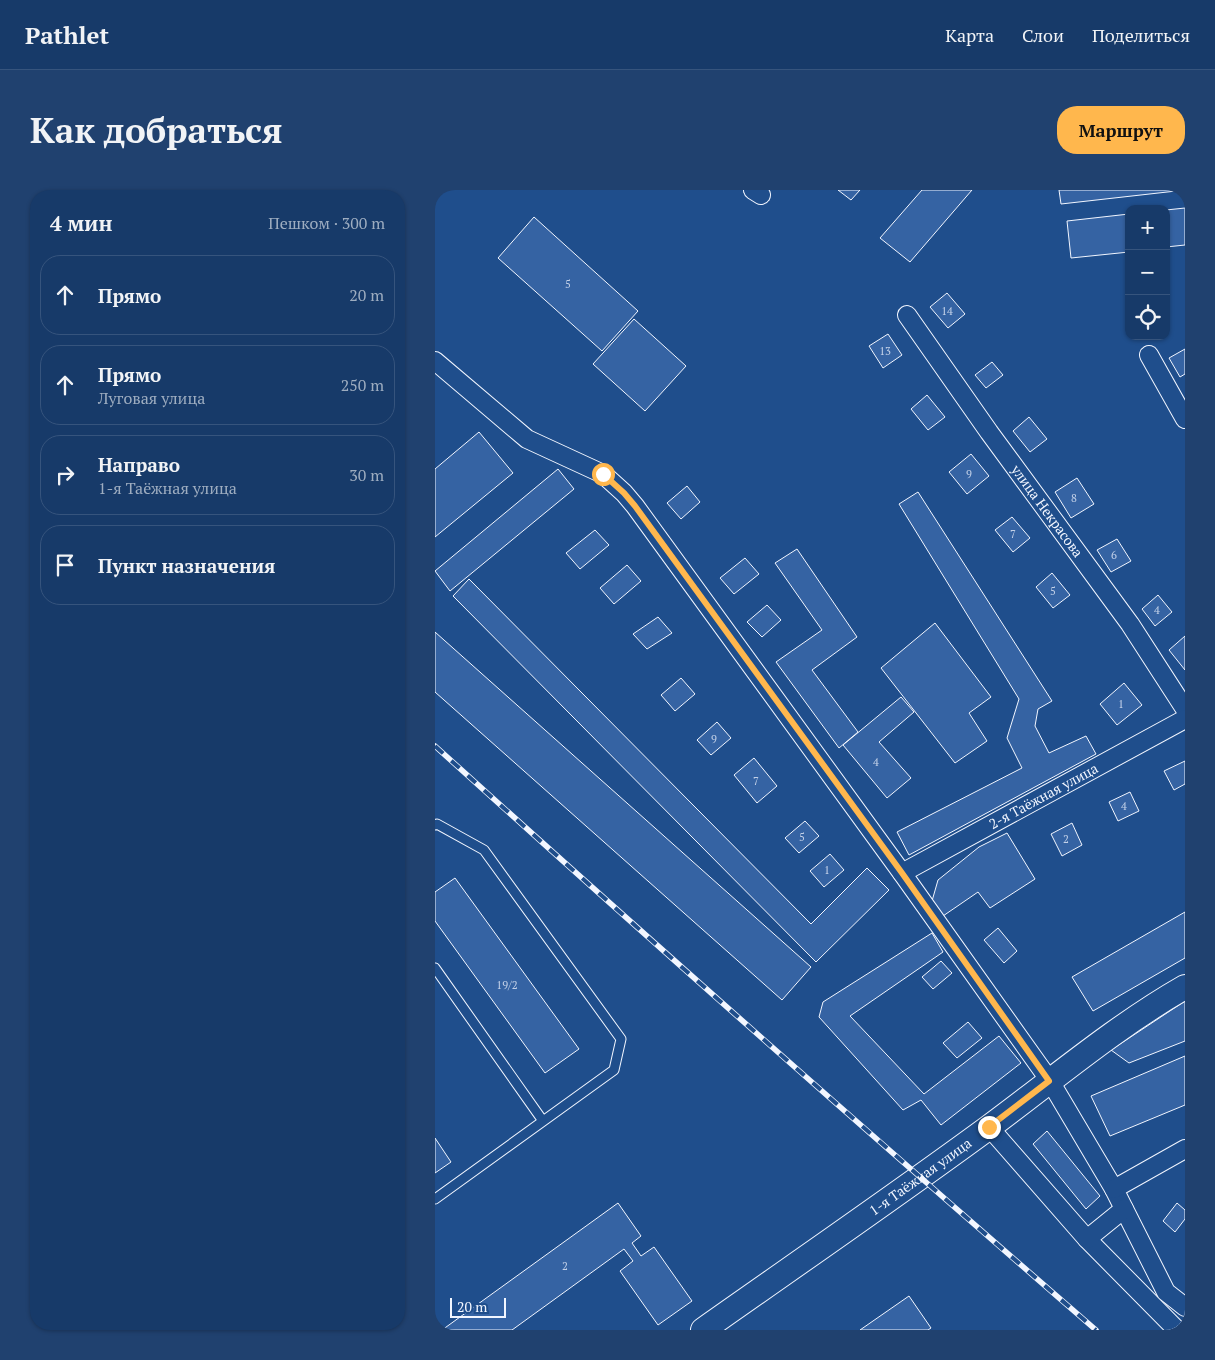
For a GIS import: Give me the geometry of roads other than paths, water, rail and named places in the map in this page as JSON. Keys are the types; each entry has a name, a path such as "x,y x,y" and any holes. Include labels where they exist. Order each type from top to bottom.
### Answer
{"street":[{"name":"улица Некрасова","path":"907,315 989,432 1130,624 1185,709"},
{"path":"1149,355 1185,418"},
{"path":"435,361 527,439 603,474 635,506 902,873 1049,1081 1114,1189 1166,1292 1185,1307"},
{"name":"2-я Таёжная улица","path":"902,873 1185,719"},
{"name":"1-я Таёжная улица","path":"703,1330 989,1127 1049,1081 1164,999 1185,987"},
{"path":"989,1127 1087,1239 1177,1330"},
{"path":"1114,1189 1185,1150"},
{"path":"1087,1239 1124,1209"}],"lane":[{"path":"435,825 437,824 484,850 621,1039 615,1070 435,1199"},
{"path":"435,968 543,1121"}],"railway":[{"path":"435,746 764,1040 1096,1330"}]}
